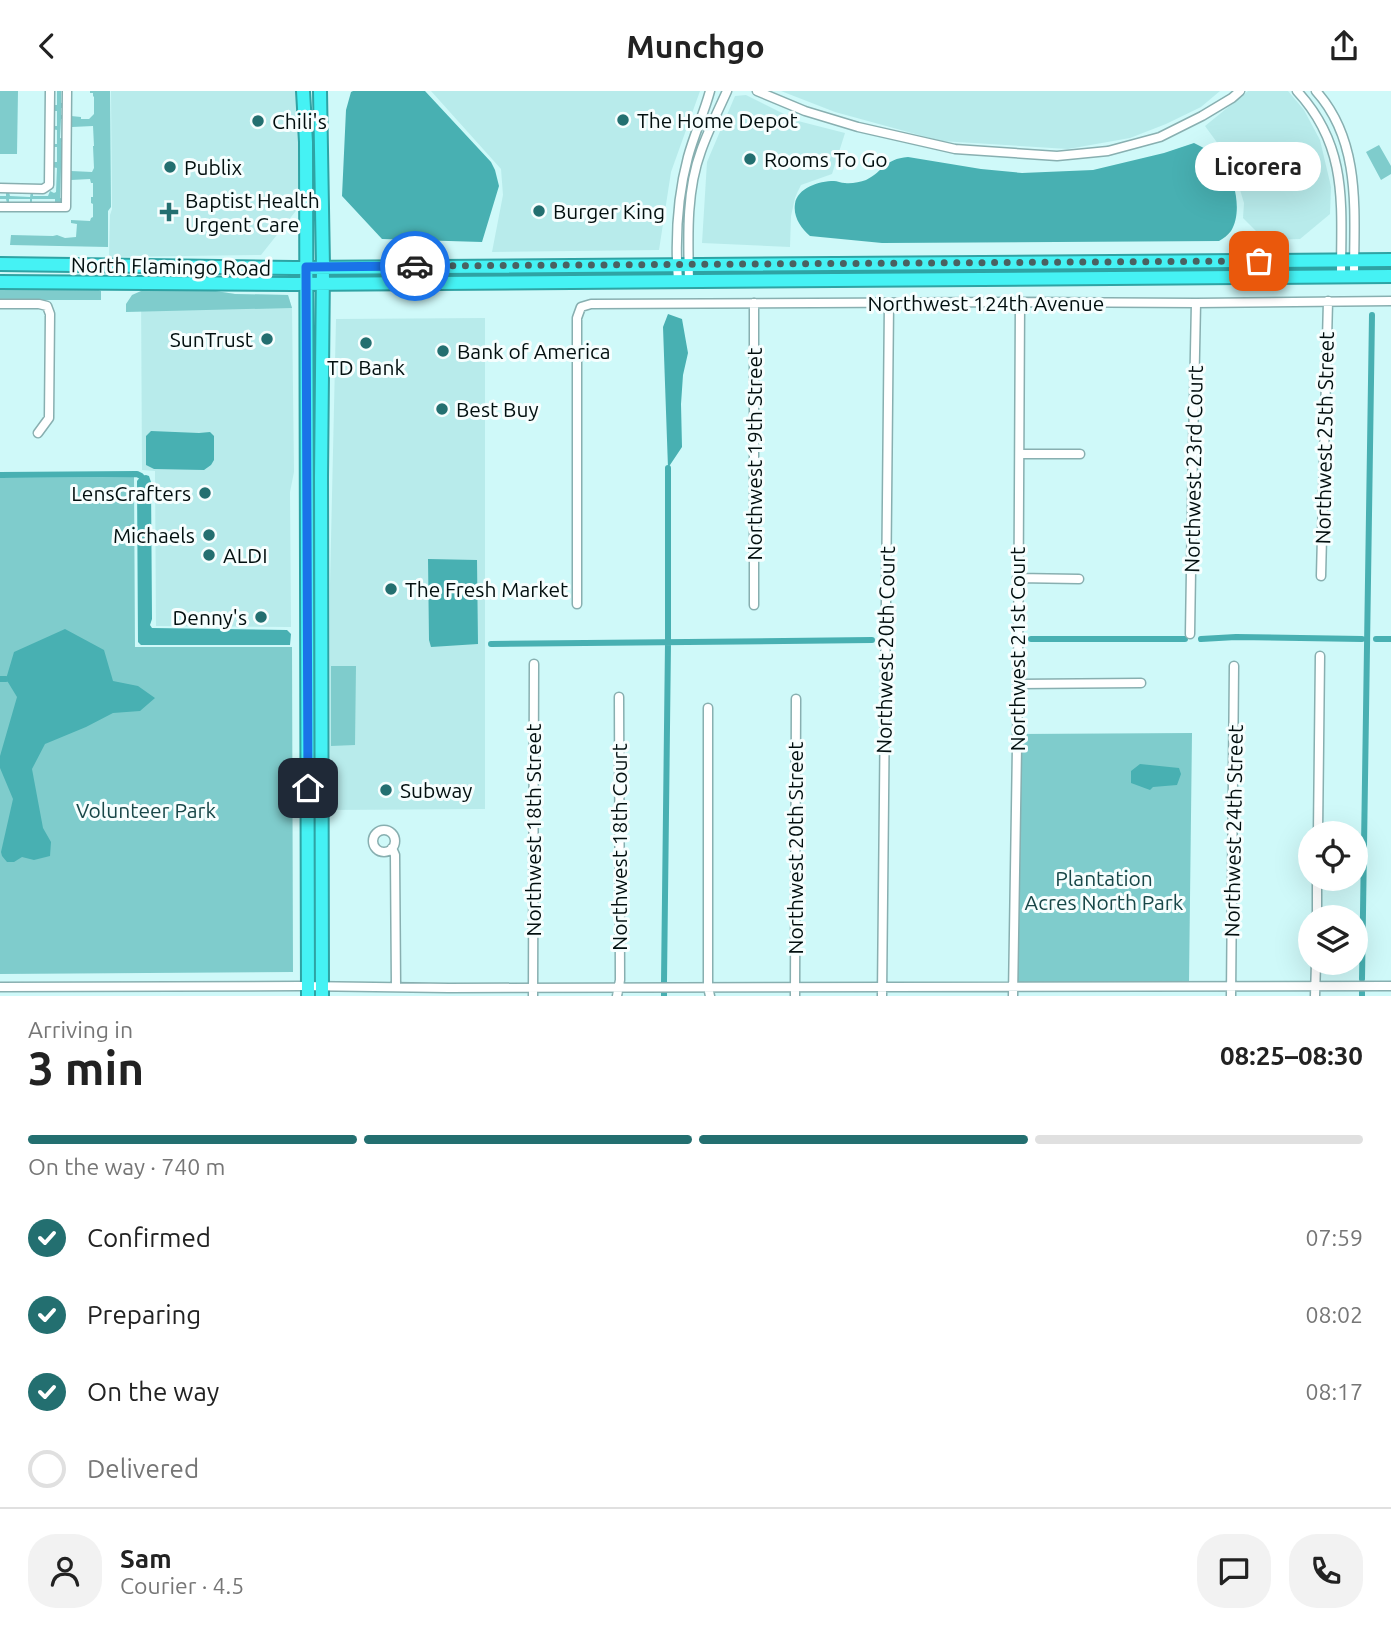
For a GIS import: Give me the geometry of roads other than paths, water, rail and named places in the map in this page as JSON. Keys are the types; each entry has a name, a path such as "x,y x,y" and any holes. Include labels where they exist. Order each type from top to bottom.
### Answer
{"highway":[{"path":"303,91 306,142 308,991"},
{"path":"320,91 323,267 322,991"},
{"name":"North Flamingo Road","path":"0,264 323,267 1391,260"},
{"name":"North Flamingo Road","path":"0,282 323,284 1391,276"}],"street":[{"path":"0,188 43,189 49,184 50,91"},
{"path":"0,207 66,207 67,91"},
{"path":"684,281 676,226 681,188 688,155 710,91"},
{"path":"683,264 689,231 692,187 701,151 727,91"},
{"path":"757,91 813,114 955,149 1048,156 1108,151 1160,137 1202,116 1240,91"},
{"path":"1297,91 1319,119 1336,163 1347,276"},
{"path":"1316,91 1337,123 1350,160 1354,195 1347,276"},
{"name":"Northwest 25th Street","path":"1321,576 1328,301"},
{"name":"Northwest 124th Avenue","path":"577,604 577,318 582,307 591,304 1391,301"},
{"name":"Northwest 21st Court","path":"1013,991 1020,302"},
{"name":"Northwest 19th Street","path":"754,303 754,605"},
{"name":"Northwest 20th Court","path":"882,996 889,303"},
{"name":"Northwest 23rd Court","path":"1190,634 1196,303"},
{"path":"0,304 39,304 47,306 50,314 49,418 38,433"},
{"path":"1020,454 1080,454"},
{"path":"1017,578 1079,579"},
{"path":"1318,821 1320,656"},
{"name":"Northwest 18th Street","path":"533,991 534,664"},
{"name":"Northwest 24th Street","path":"1231,996 1234,666"},
{"path":"1018,684 1141,683"},
{"name":"Northwest 18th Court","path":"618,991 619,698"},
{"name":"Northwest 20th Street","path":"795,992 796,699"},
{"path":"708,708 709,991"},
{"path":"392,848 395,855 393,990"},
{"path":"1315,996 1316,975"},
{"path":"0,986 100,991 795,992 882,986 1013,991 1143,986 1391,986"},
{"path":"1143,986 1143,996"}],"waterway":[{"path":"1362,979 1372,315"},
{"path":"664,982 668,468"},
{"path":"0,475 137,474 144,480"},
{"path":"1031,639 1185,639"},
{"path":"1201,639 1362,639"},
{"path":"1376,639 1391,639"},
{"path":"491,644 872,640"},
{"path":"0,679 6,679"}],"place":[{"name":"The Home Depot","path":"623,120"},
{"name":"Chili's","path":"258,121"},
{"name":"Rooms To Go","path":"750,159"},
{"name":"Publix","path":"170,167"},
{"name":"Burger King","path":"539,211"},
{"name":"Baptist Health Urgent Care","path":"169,212"},
{"name":"Licorera","path":"1259,261"},
{"name":"SunTrust","path":"267,339"},
{"name":"TD Bank","path":"366,343"},
{"name":"Bank of America","path":"443,351"},
{"name":"Best Buy","path":"442,409"},
{"name":"LensCrafters","path":"205,493"},
{"name":"Michaels","path":"209,535"},
{"name":"ALDI","path":"209,555"},
{"name":"The Fresh Market","path":"391,589"},
{"name":"Denny's","path":"261,617"},
{"name":"Subway","path":"386,790"}],"park label":[{"name":"Volunteer Park","path":"146,810"},
{"name":"Plantation Acres North Park","path":"1104,890"}]}
